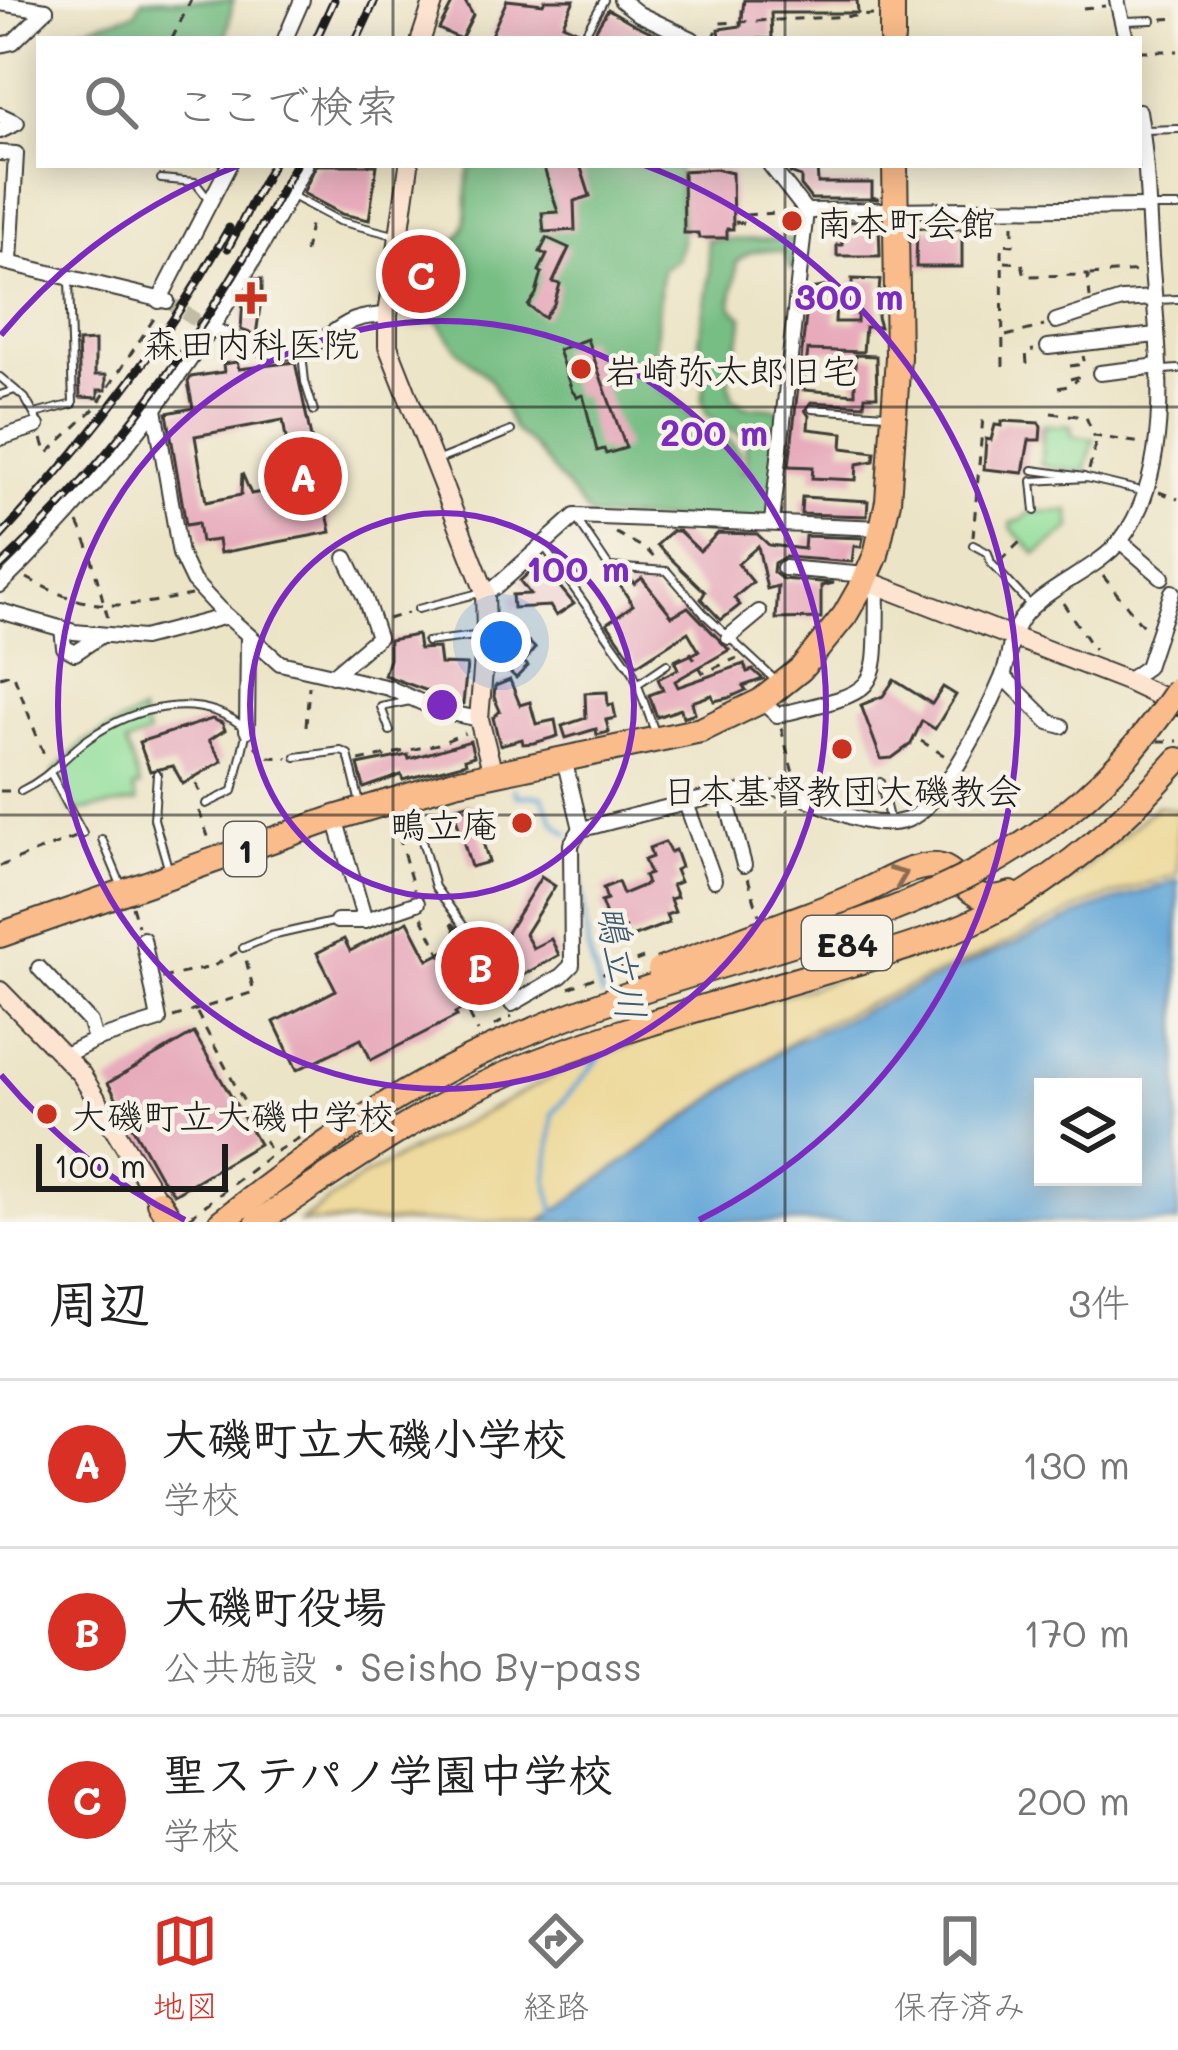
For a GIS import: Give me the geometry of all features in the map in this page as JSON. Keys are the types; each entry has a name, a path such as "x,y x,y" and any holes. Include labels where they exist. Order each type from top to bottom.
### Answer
{"highway":[{"name":"1","path":"0,934 63,918 335,818 493,774 701,730 773,701 819,650 870,580 882,528 895,414 896,168"},
{"name":"E84","path":"221,1222 327,1140 393,1098 489,1048 535,1046 583,1010 900,908 973,875 1030,841 1094,788 1144,735 1178,689"},
{"name":"E84","path":"248,1222 379,1126 535,1046 626,1011 907,923 981,889 1040,853 1095,809 1147,757 1178,717"},
{"path":"258,1222 404,1124 462,1094 535,1046 801,979 947,934 1017,898 1067,864 1125,817 1178,760"},
{"path":"583,1010 702,952 791,922 926,866 944,867 965,889 994,900 1067,864"}],"street":[{"path":"285,36 302,0"},
{"path":"421,35 434,0"},
{"path":"621,0 686,36"},
{"path":"0,3 50,5"},
{"path":"1118,3 1125,36"},
{"path":"0,45 13,42 50,5"},
{"path":"0,115 17,123 0,131"},
{"path":"581,829 771,788 865,819 900,822 920,813 953,770 1003,676 1018,624 1120,541 1145,490 1154,445 1159,368 1142,143"},
{"path":"0,153 16,154 5,261 163,301 228,168"},
{"path":"0,585 155,409 304,168"},
{"path":"410,168 388,315 388,346 485,592 486,634 476,725 493,774"},
{"path":"772,168 806,211 772,522"},
{"path":"806,211 1148,207"},
{"path":"1056,321 1091,308 1154,299"},
{"path":"206,326 270,350 302,349 350,319 388,315"},
{"path":"1048,347 1156,335"},
{"path":"1096,373 1159,368"},
{"path":"155,409 180,554 193,581 248,637 280,663 389,688 476,725"},
{"path":"0,437 36,420"},
{"path":"485,592 575,516 882,528"},
{"path":"1120,541 1162,577"},
{"path":"332,676 378,638 346,558"},
{"path":"784,568 870,580 1178,704"},
{"path":"773,701 851,697 866,687 876,665 870,580"},
{"path":"1118,677 1147,667 1172,592"},
{"path":"0,611 62,628 143,638 227,616"},
{"path":"729,637 759,612"},
{"path":"247,730 248,637"},
{"path":"246,658 264,650"},
{"path":"1003,676 1049,722 1061,726"},
{"path":"512,1004 572,965 572,844 581,829 565,758"},
{"path":"725,795 744,865"},
{"path":"687,806 708,872"},
{"path":"335,818 365,921"},
{"path":"337,921 365,921 417,903"},
{"path":"65,1055 159,1020 143,939"},
{"path":"42,976 84,1007 95,1040"},
{"path":"0,991 65,1055 169,1216"}],"lane":[{"path":"584,36 604,0"},
{"path":"1122,21 1152,20"},
{"path":"1142,122 1178,129"},
{"path":"161,178 195,182 212,204"},
{"path":"290,196 316,212 401,237"},
{"path":"1148,207 1178,207"},
{"path":"0,377 25,398 36,420 73,404 69,277"},
{"path":"1154,299 1178,299"},
{"path":"302,349 314,411"},
{"path":"1159,368 1178,369"},
{"path":"0,395 15,390"},
{"path":"812,409 895,414"},
{"path":"433,462 511,431"},
{"path":"1033,470 1145,490"},
{"path":"1035,512 1032,481 1088,478"},
{"path":"575,516 610,567 667,572 747,652 773,701"},
{"path":"973,545 983,548 1032,608"},
{"path":"544,546 639,683 657,741"},
{"path":"418,609 485,592"},
{"path":"427,642 486,634"},
{"path":"639,683 667,664"},
{"path":"390,731 381,707 413,700"},
{"path":"21,791 52,776 84,742 106,727 141,712 192,705 219,710 247,730 233,791 206,804"},
{"path":"296,757 341,751 352,762 362,810"},
{"path":"953,770 965,791"},
{"path":"158,774 154,819 170,875"},
{"path":"52,776 83,834"},
{"path":"880,782 900,822"},
{"path":"399,799 435,887 466,928"},
{"path":"102,839 127,895"},
{"path":"243,948 271,936 337,921"}],"path":[{"path":"173,36 191,0"},
{"path":"742,0 742,20"},
{"path":"1083,8 1118,3"},
{"path":"714,36 718,24 742,20 886,8"},
{"path":"1152,20 1178,18"},
{"path":"1142,51 1178,51"},
{"path":"1003,366 1002,244 1013,245 1012,209"},
{"path":"735,222 744,223 745,214 806,211"},
{"path":"305,253 308,225 316,212"},
{"path":"1003,262 1022,262 1025,276 1152,271"},
{"path":"1086,266 1091,308"},
{"path":"36,420 47,454 95,408 163,301"},
{"path":"1003,337 1056,321"},
{"path":"1070,366 1085,364 1082,343"},
{"path":"1027,364 1026,351 1048,347"},
{"path":"1070,379 1096,373"},
{"path":"1058,388 1073,385 1078,377"},
{"path":"1051,413 1086,417 1097,437 1088,478"},
{"path":"973,545 983,417"},
{"path":"1097,437 1154,445"},
{"path":"1145,490 1178,499"},
{"path":"68,513 88,545 105,607"},
{"path":"616,533 646,549"},
{"path":"995,567 1022,540"},
{"path":"1095,565 1156,643"},
{"path":"29,579 59,595 105,607 125,608 204,593"},
{"path":"1056,592 1118,677"},
{"path":"375,624 418,609"},
{"path":"667,664 690,652 703,673 747,652"},
{"path":"306,726 312,672"},
{"path":"0,677 13,673 52,776"},
{"path":"773,701 799,797"},
{"path":"352,762 409,751 476,725"},
{"path":"247,730 257,751 266,757 296,757"},
{"path":"921,741 953,770"},
{"path":"196,783 206,804 198,808 213,849"},
{"path":"399,799 417,903 437,954 479,1034"},
{"path":"0,866 83,834"},
{"path":"744,865 760,921"},
{"path":"127,895 143,939"},
{"path":"152,980 212,967 243,948 254,992 159,1020"},
{"path":"582,982 617,968"},
{"path":"169,1216 272,1154 196,1012"},
{"path":"475,1026 484,1021"}],"green space":[{"path":"142,0 233,0 227,36 62,36 135,13"},
{"path":"470,168 679,170 682,240 677,259 662,269 656,339 660,389 694,421 731,441 739,451 741,472 746,471 742,436 707,415 702,401 707,369 699,341 710,273 707,240 801,239 798,270 791,269 784,252 758,251 741,258 736,263 732,297 732,308 743,317 730,363 733,398 744,406 775,408 784,416 772,522 591,517 533,446 514,430 491,381 456,348 438,322 450,245 466,220"},
{"path":"1043,425 1071,426 1072,436 1094,439 1085,472 1041,465"},
{"path":"1069,511 1071,528 1036,554 1012,529 1011,523 1030,512"},
{"path":"141,713 148,735 126,744 140,786 133,788 137,802 72,812 52,776 54,771 84,742"}],"sand":[{"path":"1157,806 1178,811 1178,874 1092,902 806,1031 540,1222 300,1222 362,1177 567,1069 653,1035 961,942 1074,878"}],"water":[{"path":"1178,880 1178,1222 540,1222 790,1044 1096,907"}],"building":[{"path":"454,0 464,0 473,15 462,36 439,29"},
{"path":"507,0 543,4 545,0 574,0 563,24 576,30 573,36 491,35"},
{"path":"744,0 857,0 858,13 771,13 772,36 720,36 719,29 741,26"},
{"path":"608,9 660,36 621,33 592,36"},
{"path":"315,168 377,168 369,220 342,214 303,193"},
{"path":"544,168 581,168 590,196 574,201 575,230 544,232 542,213 558,212"},
{"path":"790,168 817,168 818,183 872,183 872,197 879,199 811,199 801,186 801,177 790,173"},
{"path":"683,171 732,173 733,229 727,229 727,238 684,233"},
{"path":"879,221 880,256 837,256 842,222"},
{"path":"917,228 962,229 962,267 916,267"},
{"path":"547,238 569,248 553,282 560,284 554,304 544,318 528,306 542,273 547,255 540,252"},
{"path":"255,279 262,279 256,335 241,330 243,299"},
{"path":"852,279 880,280 880,327 865,327 863,352 808,350 803,390 855,394 855,355 876,356 877,396 865,396 864,405 811,402 805,410 808,429 843,433 842,448 875,452 874,461 857,464 856,480 812,478 813,467 789,466 809,289 829,286 828,302 836,303 835,322 857,322 858,293 852,293"},
{"path":"587,339 626,448 606,454 604,449 597,451 583,395 577,397 572,391 558,350"},
{"path":"95,341 95,375 106,375 106,390 98,390 98,398 80,397 78,342"},
{"path":"237,362 239,369 295,362 331,532 220,553 218,540 201,542 198,523 186,525 167,413 193,408 191,377 224,372 223,364","holes":["283,420 294,486 251,494 242,473 241,495 206,502 195,436"]},
{"path":"1002,421 1039,423 1041,427 1040,440 1029,440 1023,473 984,469 986,439 991,440 995,425 1002,426"},
{"path":"802,497 868,501 867,516 801,514"},
{"path":"672,531 679,531 700,551 718,533 757,534 769,545 804,549 805,536 863,538 861,547 854,546 852,562 785,557 774,563 773,572 782,579 834,583 821,586 821,618 776,619 778,586 767,589 758,546 738,564 753,582 734,598 740,605 721,620 701,599 705,592 657,545"},
{"path":"540,563 574,604 556,616 550,606 513,608 512,595 530,594 520,581"},
{"path":"630,577 634,584 642,578 672,616 688,607 729,650 675,681 678,687 744,664 747,672 753,670 763,679 728,698 714,701 712,695 692,702 695,713 683,717 681,709 657,717 649,695 663,690 658,679 678,669 675,662 699,651 688,632 637,665 607,623 633,605 619,584"},
{"path":"518,631 535,648 524,662 528,666 516,678 500,662 500,655"},
{"path":"417,635 419,649 438,648 440,664 467,665 463,704 384,675 389,640"},
{"path":"510,680 520,705 530,702 536,724 555,720 558,736 500,745 493,718 500,711 495,686"},
{"path":"894,680 932,704 943,687 956,695 935,729 922,721 911,744 892,758 881,759 861,705 883,696"},
{"path":"607,692 616,718 606,720 609,732 597,735 596,729 566,738 562,726 586,718 585,693"},
{"path":"212,719 225,730 209,740 222,761 183,784 173,766 150,771 139,742"},
{"path":"470,741 474,756 465,759 466,763 403,780 401,775 364,788 358,765 408,755 409,759"},
{"path":"471,803 489,862 471,867 453,808"},
{"path":"665,842 670,852 675,850 681,867 675,870 680,882 672,885 677,897 670,899 675,912 666,915 669,923 629,938 625,928 618,931 613,919 608,921 601,902 607,900 603,888 618,882 623,894 647,884 644,876 650,874 644,860 652,857 649,848"},
{"path":"541,877 555,886 525,934 533,948 551,939 559,955 371,1060 361,1039 297,1070 274,1022 336,990 317,953 344,939 350,951 408,921 428,960 460,943 452,923 468,938 491,927 500,944"},
{"path":"194,1033 259,1144 174,1194 108,1083"}],"waterway":[{"path":"514,789 517,796 542,796 554,822 568,834"},
{"name":"鴫立川","path":"577,843 588,949 602,996"},
{"name":"鴫立川","path":"554,1212 547,1178 553,1113 609,1047"}],"tunnel":[{"path":"167,301 203,325"}],"railway":[{"path":"317,36 334,0"},
{"path":"358,36 375,0"},
{"path":"228,248 270,168"},
{"path":"0,567 86,477 164,378 234,274 293,168"},
{"path":"0,537 124,390 229,228"}],"place":[{"name":"南本町会館","path":"792,221"},
{"name":"聖ステパノ学園中学校","path":"421,274"},
{"name":"森田内科医院","path":"251,298"},
{"name":"岩崎弥太郎旧宅","path":"581,369"},
{"name":"大磯町立大磯小学校","path":"303,476"},
{"name":"日本基督教団大磯教会","path":"842,749"},
{"name":"鴫立庵","path":"522,823"},
{"name":"大磯町役場","path":"480,966"},
{"name":"大磯町立大磯中学校","path":"47,1114"}]}
